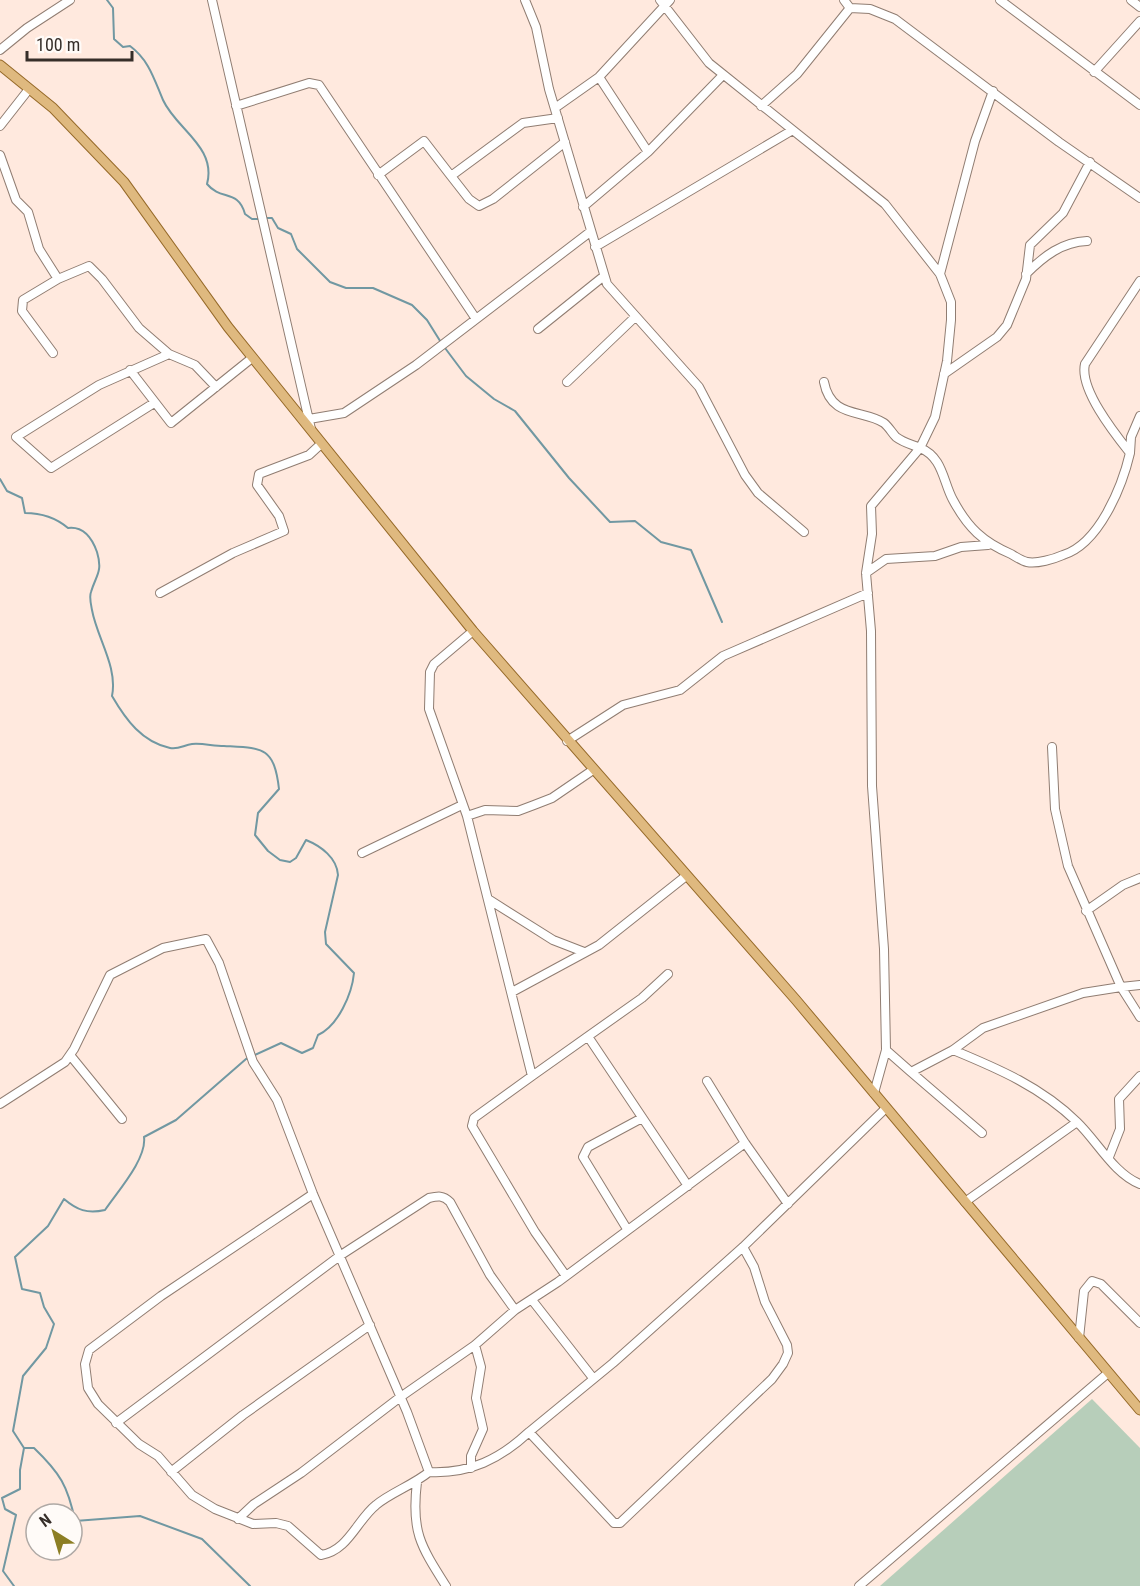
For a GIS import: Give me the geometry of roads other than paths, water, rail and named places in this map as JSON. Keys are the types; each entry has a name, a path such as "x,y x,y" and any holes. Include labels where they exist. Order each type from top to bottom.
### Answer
{"main road":[{"path":"0,65 53,108 124,182 252,358 473,631 874,1093 1140,1410"}],"street":[{"path":"0,50 27,28 70,0"},
{"path":"212,0 312,433"},
{"path":"525,0 536,27 555,108 607,285 634,318 699,387 745,475 758,493 804,532"},
{"path":"844,0 850,8"},
{"path":"1000,0 1140,105"},
{"path":"1131,0 1140,7"},
{"path":"555,108 599,77 665,2 708,63 885,204 940,274 951,302 944,374 935,417 920,448 871,506 872,534 866,573 872,666 872,786 884,949 886,1050 874,1093"},
{"path":"850,8 870,9 895,19 1140,198"},
{"path":"761,106 797,74 850,8"},
{"path":"1094,72 1140,21"},
{"path":"583,207 648,152 723,75"},
{"path":"599,77 648,152"},
{"path":"236,106 315,82 326,94 476,319"},
{"path":"0,126 29,89"},
{"path":"940,274 975,141 993,91"},
{"path":"451,176 522,123 558,118"},
{"path":"595,247 791,131"},
{"path":"378,175 424,141 469,199 479,206 493,199 565,142"},
{"path":"0,155 16,200 28,212 39,249 58,279"},
{"path":"944,374 997,337 1007,325 1026,274 1030,245 1063,213 1090,162"},
{"path":"309,419 344,413 416,365 590,232"},
{"path":"1026,274 1054,251 1073,242 1087,241"},
{"path":"53,353 22,311 23,300 58,279 92,267 139,328 169,354 195,365 216,387"},
{"path":"538,329 604,276"},
{"path":"1130,453 1093,398 1083,372 1085,364 1140,281"},
{"path":"567,382 634,318"},
{"path":"154,403 51,468 16,437 99,385 169,354"},
{"path":"130,370 171,423 252,358"},
{"path":"824,382 833,398 850,414 878,420 908,445 920,448 934,457 943,472 952,500 964,519 988,545 1028,562 1072,552 1104,520 1130,453 1131,437 1140,416"},
{"path":"160,593 233,553 284,531 279,516 257,485 259,474 309,455 321,444"},
{"path":"866,573 886,559 935,556 961,547 988,545"},
{"path":"567,741 623,705 680,690 723,656 868,593"},
{"path":"473,631 434,664 430,672 429,709 441,736 467,816 532,1076"},
{"path":"1052,747 1054,800 1068,866 1121,987 1140,1017"},
{"path":"467,816 485,810 518,811 534,806 552,798 593,770"},
{"path":"362,853 387,843 462,805"},
{"path":"512,992 599,945 686,876"},
{"path":"1086,910 1115,890 1140,878"},
{"path":"488,899 553,940 584,952"},
{"path":"0,1104 47,1075 70,1055 110,975 163,948 205,937 219,963 253,1062 277,1100 313,1194 341,1255 429,1473"},
{"path":"566,1276 535,1232 472,1126 474,1118 642,999 668,974"},
{"path":"911,1072 953,1050 982,1028 1083,993 1140,985"},
{"path":"589,1038 688,1186"},
{"path":"886,1050 982,1133"},
{"path":"953,1050 1013,1075 1048,1098 1077,1122 1126,1176 1140,1184"},
{"path":"70,1055 122,1119"},
{"path":"1109,1157 1120,1129 1119,1099 1140,1076"},
{"path":"707,1081 745,1143 788,1204"},
{"path":"313,1194 170,1290 89,1350 85,1364 88,1388 98,1404 139,1444 158,1456 192,1495 238,1519 253,1524 282,1523 304,1539 313,1551 321,1555 327,1554 348,1539 376,1505 429,1473 464,1471 499,1457 613,1363 743,1247 886,1108"},
{"path":"627,1229 583,1157 588,1147 642,1118"},
{"path":"965,1202 1077,1122"},
{"path":"238,1519 254,1504 302,1473 399,1398 475,1345 515,1310 566,1276 745,1143"},
{"path":"116,1423 341,1255 429,1198 445,1197 490,1275 515,1310"},
{"path":"529,1432 608,1519 620,1523 772,1379 788,1353 787,1345 765,1302 754,1268 743,1247"},
{"path":"1079,1338 1084,1291 1092,1281 1101,1284 1140,1323"},
{"path":"532,1300 593,1378"},
{"path":"171,1472 243,1415 370,1325"},
{"path":"471,1468 471,1456 483,1429 476,1398 481,1367 475,1345"},
{"path":"859,1586 1002,1461 1108,1373"},
{"path":"417,1482 414,1504 416,1531 422,1548 446,1586"}],"waterway":[{"path":"107,0 113,8 114,39 123,47 130,46 142,57 169,110 201,149 209,171 207,184 212,189 238,201 245,214 252,219 260,219"},
{"path":"267,218 272,218 278,228 291,234 297,249 330,282 346,288 373,288 412,305 427,320 442,344"},
{"path":"445,348 466,376 494,399 515,411 569,478 610,522 635,521 661,542 691,550 722,622"},
{"path":"0,479 7,491 22,498 25,513 48,516 68,528 79,529 93,542 99,564 90,594 92,610 110,663 112,696 136,729 151,741 170,748 196,744 248,748 257,749 269,757 274,764 279,789 258,813 255,835 268,851 280,860 290,862 296,858 306,840 322,849 335,863 338,875 325,932 326,944 354,973 343,1008 332,1024 318,1035 313,1048 302,1053 281,1043 246,1059 176,1120 144,1137 144,1146 136,1165 105,1210 93,1212 83,1210 64,1199 48,1226 15,1257 22,1289 40,1293 44,1307 54,1324 46,1348 23,1376 13,1431 24,1448 20,1470 20,1489 2,1498 5,1509 16,1515 3,1571 14,1586"},
{"path":"24,1448 34,1448 57,1473 66,1489 75,1521 140,1516 202,1539 250,1586"}]}
